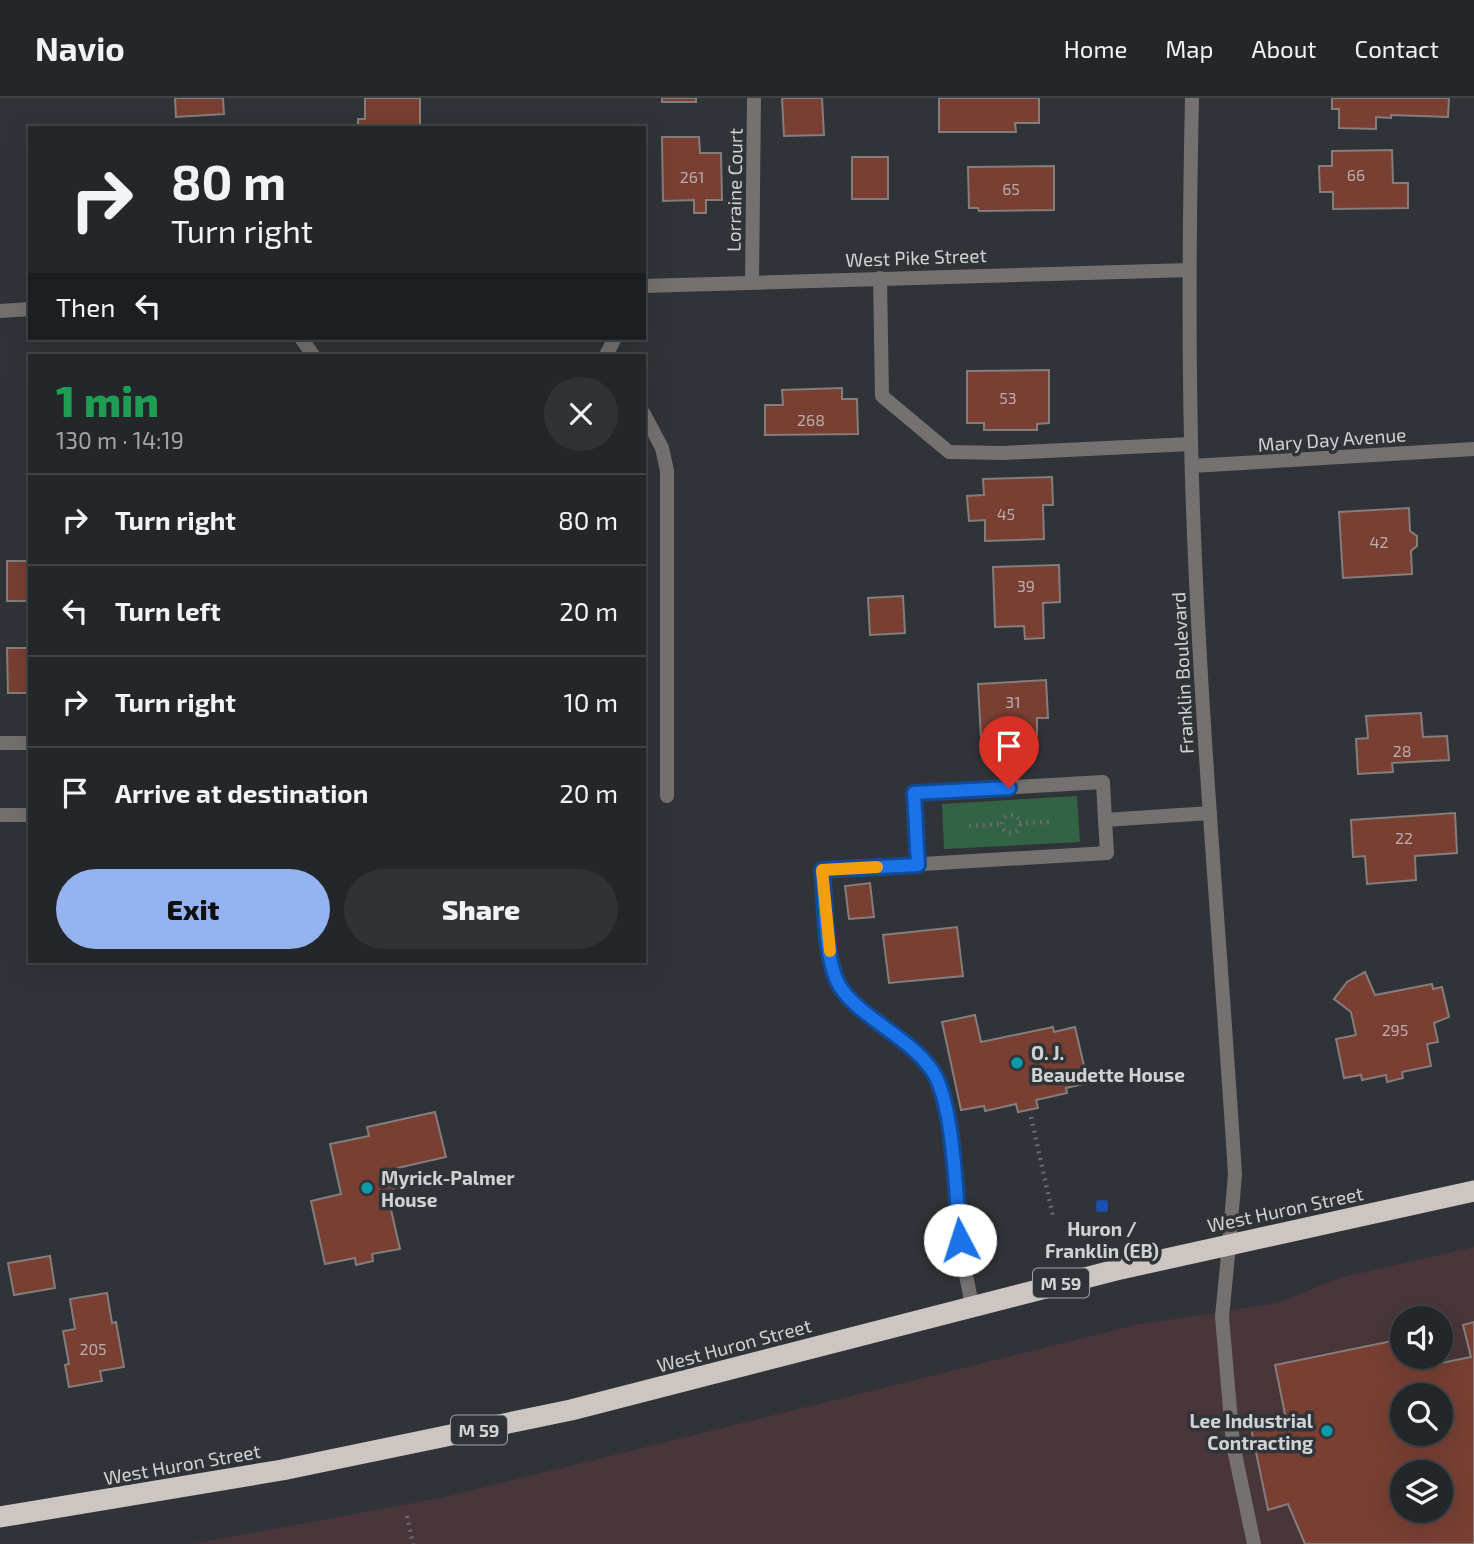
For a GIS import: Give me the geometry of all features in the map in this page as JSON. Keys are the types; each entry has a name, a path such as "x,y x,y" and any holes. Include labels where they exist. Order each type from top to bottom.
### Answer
{"highway":[{"name":"West Huron Street","path":"0,1517 295,1467 571,1410 972,1306 1228,1245 1474,1191"}],"street":[{"name":"Lorraine Court","path":"752,282 754,98"},
{"name":"Franklin Boulevard","path":"1192,98 1189,270 1191,444 1210,813 1235,1174 1222,1317 1233,1444 1254,1544"},
{"name":"West Pike Street","path":"646,286 1189,270"},
{"path":"880,278 882,396 949,452 1003,453 1191,444"},
{"path":"0,311 28,309"},
{"path":"646,418 662,448 667,471 667,796"},
{"name":"Mary Day Avenue","path":"1192,466 1474,449"},
{"path":"0,743 28,743"},
{"path":"918,865 914,793 1102,782 1107,853 918,865 822,870 830,957 837,981 847,995 926,1062 942,1091 960,1240 972,1306"},
{"path":"1105,820 1210,813"},
{"path":"0,815 28,815"}],"path":[{"path":"1010,816 1016,817 1019,823 1017,830 1011,832 1005,830 1002,824 1004,818 1010,816"},
{"path":"1019,823 1052,822"},
{"path":"969,826 1002,824"},
{"path":"1031,1116 1053,1216"},
{"path":"407,1516 413,1544"}],"shaded area":[{"path":"1474,1247 1474,1544 193,1544 441,1498 1136,1325 1278,1303 1339,1278"}],"green space":[{"path":"1077,796 1080,842 944,849 942,804"}],"building":[{"path":"175,98 223,98 224,114 176,117"},
{"path":"365,98 420,98 420,126 358,126 358,119 365,119"},
{"path":"662,98 696,98 696,102 662,102"},
{"path":"782,98 822,98 824,135 784,136"},
{"path":"939,98 1039,98 1039,123 1015,123 1016,132 939,132"},
{"path":"1332,98 1449,98 1448,117 1391,115 1391,118 1376,117 1376,129 1339,128 1339,109 1332,109"},
{"path":"662,137 699,137 700,153 721,153 722,200 706,200 706,213 694,213 694,200 663,201"},
{"path":"1392,150 1393,183 1408,183 1408,208 1333,209 1333,192 1320,192 1319,166 1332,166 1332,151"},
{"path":"852,157 888,157 888,199 852,199"},
{"path":"1054,166 1054,210 979,211 978,208 969,208 968,167"},
{"path":"1049,370 1049,423 1037,424 1037,430 984,430 984,423 967,423 967,371"},
{"path":"842,388 842,399 857,399 858,434 765,435 765,405 783,405 782,390"},
{"path":"1052,477 1053,505 1043,505 1044,539 985,541 985,520 969,521 967,496 984,495 983,479"},
{"path":"1409,508 1410,531 1417,536 1417,546 1411,551 1412,574 1343,578 1339,512"},
{"path":"7,561 28,561 28,601 7,601"},
{"path":"1059,565 1060,602 1043,603 1044,638 1025,639 1024,626 995,627 993,567"},
{"path":"903,596 905,633 870,635 868,598"},
{"path":"7,648 28,648 28,693 8,693"},
{"path":"1046,680 1048,718 1037,718 1037,735 981,738 978,684"},
{"path":"1421,713 1423,737 1447,736 1449,760 1392,763 1393,772 1358,774 1356,739 1368,738 1366,716"},
{"path":"1455,813 1457,853 1415,856 1416,880 1367,884 1365,856 1353,857 1351,820"},
{"path":"870,883 874,917 849,919 845,886"},
{"path":"957,927 963,976 889,983 883,935"},
{"path":"1365,972 1375,995 1432,984 1433,989 1442,987 1449,1017 1434,1023 1438,1042 1427,1044 1431,1066 1402,1072 1403,1078 1387,1082 1386,1075 1362,1080 1361,1075 1344,1078 1336,1039 1356,1035 1351,1012 1334,999 1347,982"},
{"name":"O. J. Beaudette House","path":"975,1015 981,1042 1053,1027 1054,1032 1075,1027 1088,1083 1066,1088 1067,1093 1036,1100 1038,1108 1018,1112 1016,1104 985,1111 984,1106 961,1110 942,1022"},
{"name":"Myrick-Palmer House","path":"435,1112 446,1157 393,1169 397,1184 392,1191 387,1192 400,1249 372,1254 373,1261 356,1265 355,1258 325,1264 311,1201 341,1194 330,1144 369,1136 367,1127"},
{"path":"50,1256 55,1288 14,1295 8,1263"},
{"path":"107,1293 112,1323 116,1322 124,1367 100,1371 102,1381 69,1387 65,1365 69,1364 63,1331 75,1329 70,1299"},
{"name":"Lee Industrial Contracting","path":"1474,1322 1474,1544 1305,1544 1288,1504 1268,1510 1251,1428 1272,1423 1274,1426 1287,1424 1275,1365 1390,1341 1390,1369 1453,1369 1453,1361 1471,1357 1463,1325"}],"slow traffic":[{"path":"830,951 822,870 877,867"}],"place":[{"name":"O. J. Beaudette House","path":"1017,1063"},
{"name":"Myrick-Palmer House","path":"367,1188"},
{"name":"Huron / Franklin (EB)","path":"1102,1206"},
{"name":"Lee Industrial Contracting","path":"1327,1431"}],"route":[{"path":"960,1240 942,1091 926,1062 847,995 837,981 830,957 822,870 918,865 914,793 1009,788"}]}
